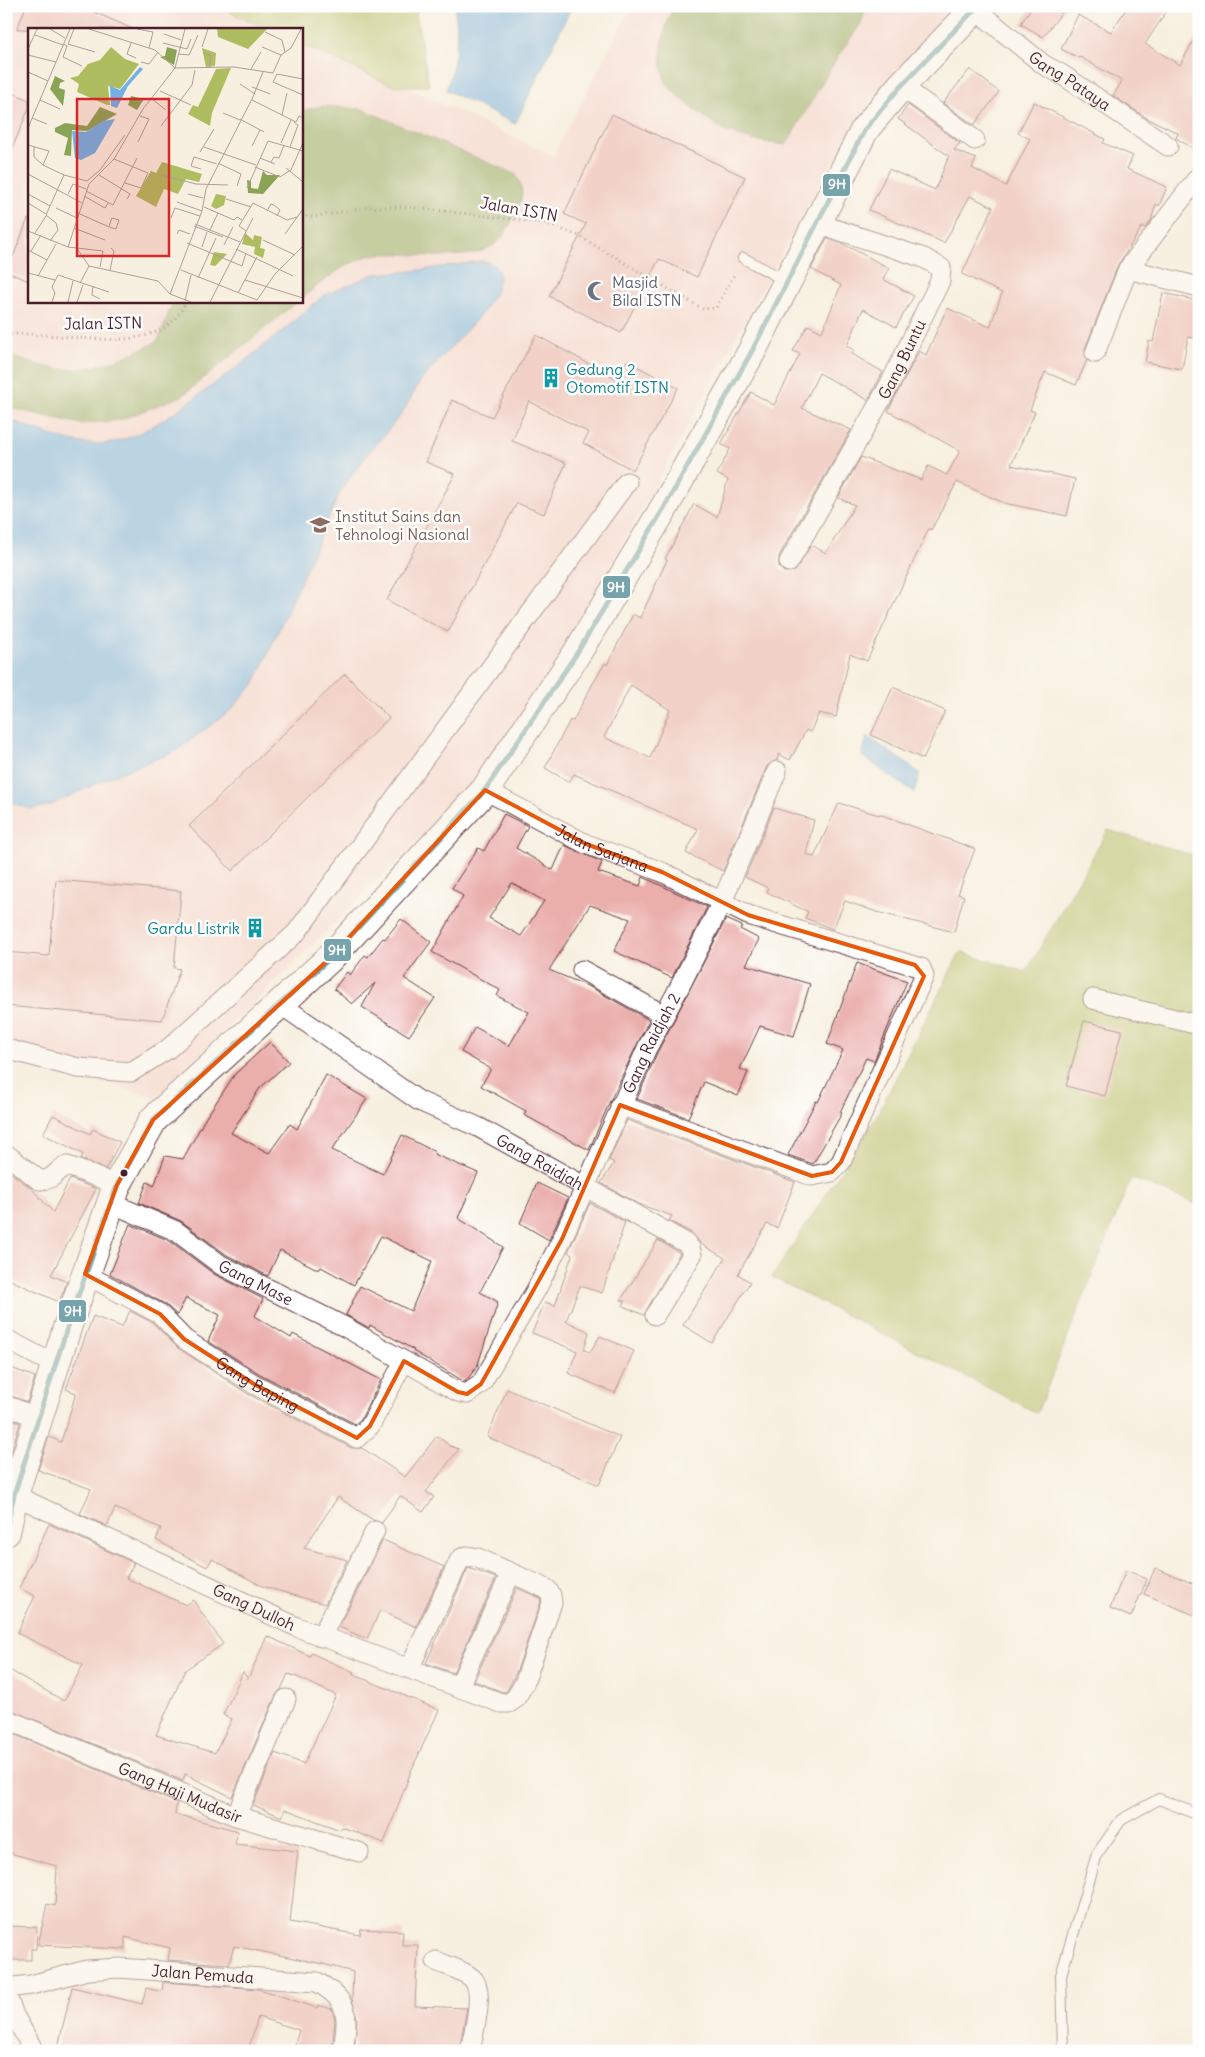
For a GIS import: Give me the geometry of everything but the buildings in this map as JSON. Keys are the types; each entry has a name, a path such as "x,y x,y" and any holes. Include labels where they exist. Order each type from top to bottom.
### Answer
{"street":[{"path":"6,1532 14,1495 85,1274 114,1194 153,1120 328,960 485,790 577,653 633,560 752,351 816,223 866,129 901,86 976,8"},
{"name":"Gang Pataya","path":"976,8 1044,65 1061,74 1168,146"},
{"path":"901,86 975,140"},
{"path":"1095,353 1128,269 1199,176"},
{"name":"Gang Buntu","path":"789,562 891,382 940,281 941,268 924,258 816,223"},
{"path":"1128,269 1199,287"},
{"path":"6,1049 78,1068 131,1072 168,1049 233,993 296,933 627,482"},
{"name":"Gang Raidjah 2","path":"585,1186 620,1106 722,902 777,772"},
{"name":"Jalan Sarjana","path":"485,790 586,844 662,872 748,915 921,968 924,976 841,1162 832,1172 812,1176 620,1106"},
{"path":"582,970 664,1015"},
{"path":"1093,999 1199,1025"},
{"name":"Gang Raidjah","path":"280,1004 419,1101 478,1127 585,1186 536,1290 481,1384 467,1394 458,1392 404,1361"},
{"name":"Gang Mase","path":"6,1154 39,1180 52,1178 63,1166 68,1166 176,1231 221,1264 345,1328 404,1361"},
{"path":"585,1186 686,1243 690,1248 692,1255 654,1315"},
{"name":"Gang Baping","path":"85,1274 160,1314 184,1339 254,1384 357,1438 370,1426 404,1361"},
{"path":"6,1339 55,1365"},
{"path":"6,1405 38,1418"},
{"name":"Gang Dulloh","path":"14,1495 321,1637 501,1703 514,1699 524,1684 552,1603 551,1594 547,1589 511,1573"},
{"path":"321,1637 375,1531"},
{"path":"409,1670 460,1559 468,1556 478,1558 511,1573 458,1688"},
{"path":"236,1816 286,1698"},
{"name":"Gang Haji Mudasir","path":"6,1719 236,1816 359,1852"},
{"path":"436,1961 473,1978 479,1991 478,2009 470,2051"},
{"name":"Jalan Pemuda","path":"6,1988 31,1985 87,1970 119,1968 317,1982 335,1992 348,2018 343,2051"},
{"path":"6,1994 14,2015 34,2051"}],"lane":[{"path":"743,258 787,281"},
{"path":"1063,2051 1061,1975 1097,1854 1122,1820 1159,1799 1199,1815"}],"path":[{"name":"Jalan ISTN","path":"302,216 312,217 369,207 409,207 544,224 577,235 703,309 708,310 716,308 743,258"},
{"name":"Jalan ISTN","path":"6,335 109,339 146,338 167,326 185,302"}],"highlighted area":[{"path":"485,790 586,844 662,872 748,915 915,965 924,976 841,1162 832,1172 812,1176 620,1105 562,1239 481,1384 467,1394 458,1392 404,1361 370,1426 357,1438 254,1384 184,1339 160,1314 85,1274 117,1185 153,1120 328,960"}],"shaded area":[{"name":"Institut Sains dan Tehnologi Nasional","path":"6,6 234,6 280,28 28,28 28,302 302,302 302,38 553,156 632,6 955,6 932,29 826,172 511,749 156,1099 6,1046"}],"green space":[{"path":"217,6 420,6 416,14 429,86 393,86 302,44 302,28 265,28"},
{"path":"674,6 764,6 768,8 772,6 867,6 860,25 838,56 786,145 744,138 730,133 696,111 671,89 664,75 661,55 664,34"},
{"path":"322,106 362,109 515,174 521,185 522,195 510,225 492,246 472,254 446,256 378,254 362,258 326,279 302,298 302,111"},
{"path":"173,302 297,302 182,396 120,420 81,424 6,407 6,355 59,369 85,368 97,366 133,353 156,342"},
{"path":"1108,830 1199,857 1199,1205 1131,1178 1037,1413 772,1277 875,1119 960,952 1026,972"}],"water":[{"path":"454,6 572,6 515,124 446,90 452,69 457,38"},
{"path":"483,261 491,263 498,269 499,277 496,290 483,312 422,379 401,415 367,455 341,490 255,683 230,711 175,752 112,776 49,806 30,809 6,801 6,419 57,437 83,443 109,443 131,437 153,426 209,388 259,350 323,296 374,274 413,271"},
{"path":"867,736 920,773 914,793 862,756"}],"transit line":[{"name":"9H","path":"6,1531 14,1495 68,1325 117,1185 153,1120 328,960 485,790 577,653 664,508 752,351 865,129 901,86 978,6"}],"place":[{"name":"Masjid Bilal ISTN","path":"597,291"},
{"name":"Gedung 2 Otomotif ISTN","path":"551,378"},
{"name":"Institut Sains dan Tehnologi Nasional","path":"320,525"},
{"name":"Gardu Listrik","path":"255,928"}]}
